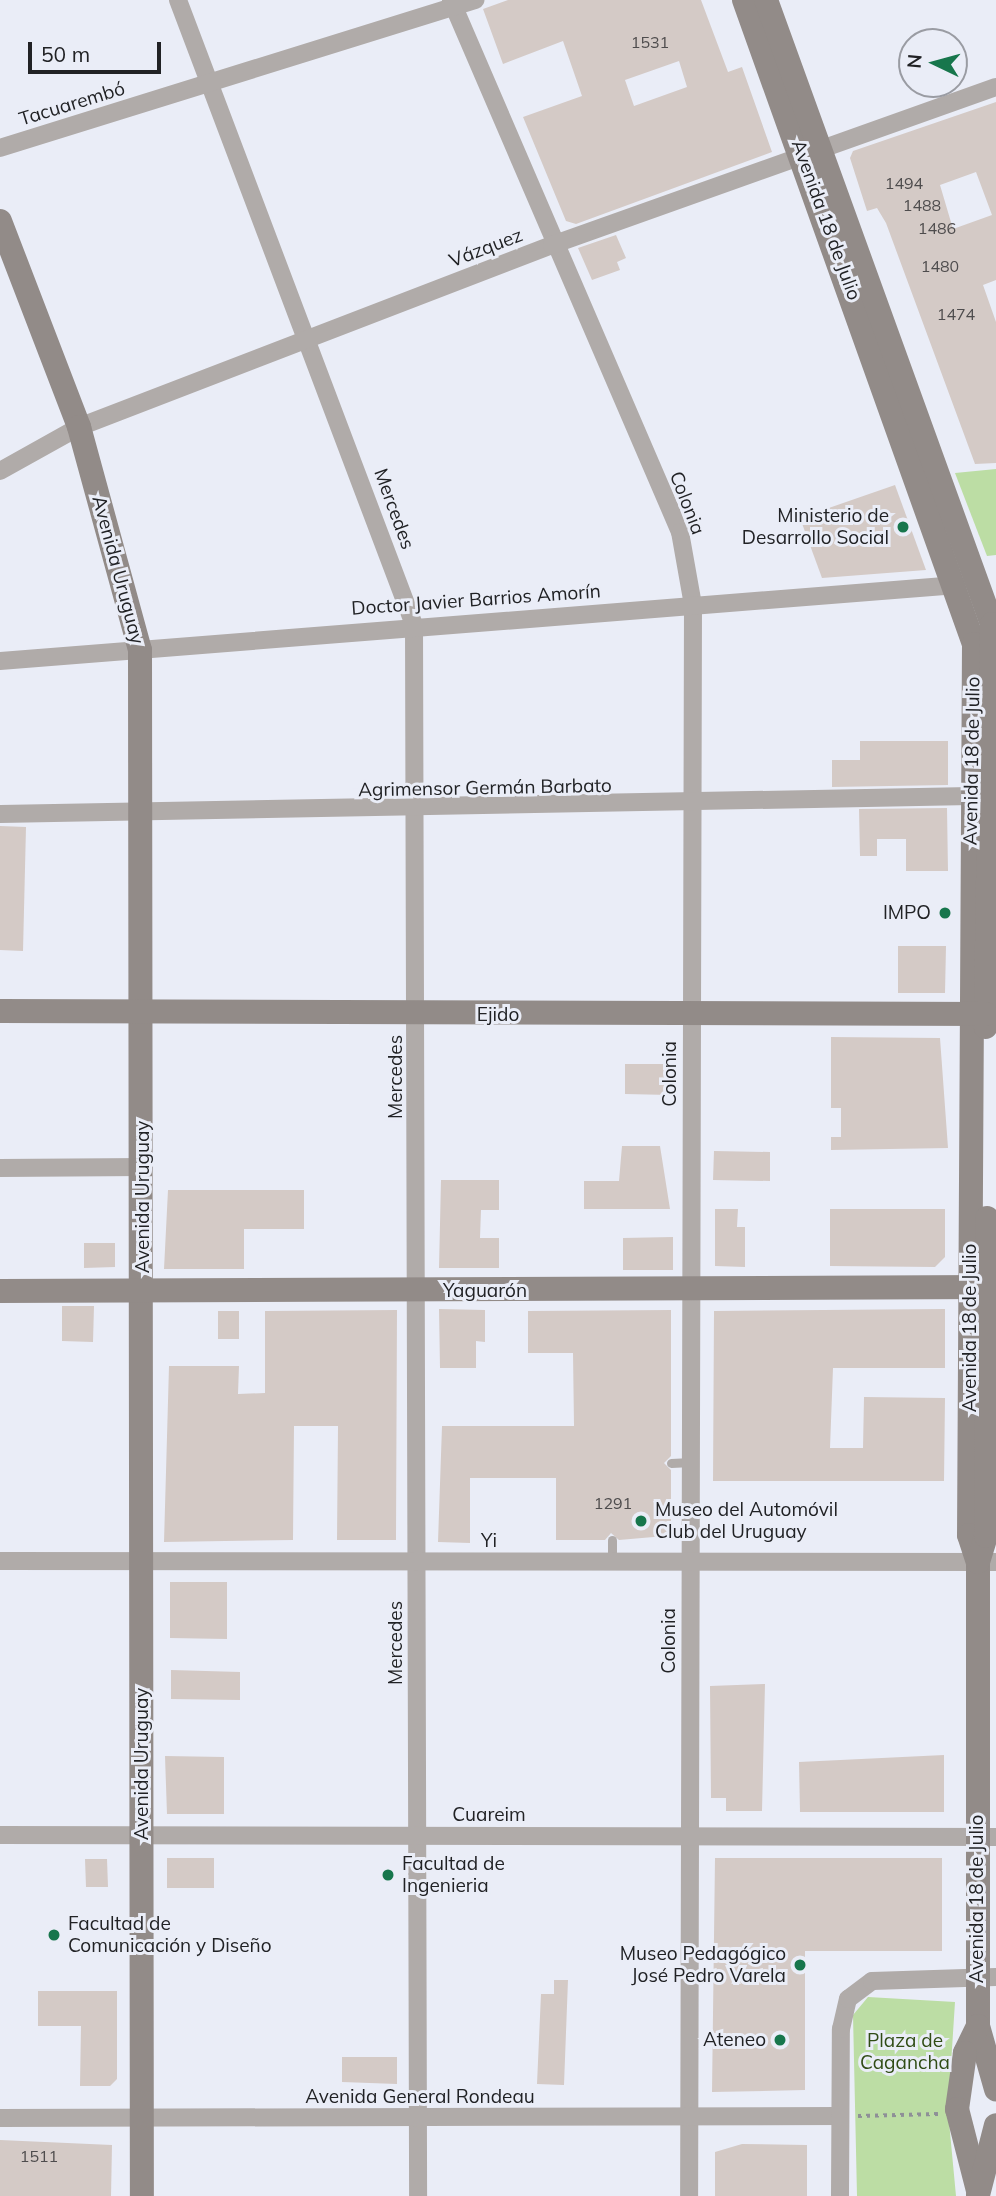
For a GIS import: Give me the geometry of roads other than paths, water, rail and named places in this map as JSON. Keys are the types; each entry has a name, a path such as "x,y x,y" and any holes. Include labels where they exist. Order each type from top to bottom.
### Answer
{"street":[{"name":"Mercedes","path":"178,0 309,340 414,625 418,1291 418,2196"},
{"name":"Tacuarembó","path":"0,148 209,85 452,4 476,0"},
{"name":"Avenida 18 de Julio","path":"744,0 813,151"},
{"name":"Avenida 18 de Julio","path":"766,0 813,151 992,624 993,922 984,1014"},
{"name":"Colonia","path":"452,4 552,246 680,532 692,605 689,2196"},
{"name":"Vázquez","path":"0,471 79,427 552,246 996,87"},
{"name":"Avenida Uruguay","path":"0,221 79,427 140,650 144,1012 142,2196"},
{"name":"Avenida 18 de Julio","path":"976,579 971,796 984,1014 984,1287 969,1535 987,1562 987,1977 978,2026 965,2053 957,2109 978,2194"},
{"name":"Doctor Javier Barrios Amorín","path":"0,661 414,625 692,605 976,579"},
{"name":"Agrimensor Germán Barbato","path":"0,814 416,811 971,796"},
{"name":"Ejido","path":"0,1011 691,1017 984,1014"},
{"path":"0,1168 143,1167"},
{"name":"Yaguarón","path":"0,1291 691,1291 984,1287"},
{"name":"Yi","path":"0,1561 987,1562"},
{"name":"Cuareim","path":"0,1835 986,1837"},
{"path":"840,2196 841,2029 856,1990 891,1978 987,1977"},
{"name":"Avenida 18 de Julio","path":"978,2026 996,2089"},
{"name":"Avenida General Rondeau","path":"0,2118 839,2116"},
{"name":"Avenida 18 de Julio","path":"978,2194 996,2125"}],"lane":[{"path":"671,1463 691,1462"},
{"path":"612,1540 612,1563"}],"place":[{"name":"Ministerio de Desarrollo Social","path":"903,527"},
{"name":"IMPO","path":"945,913"},
{"name":"Museo del Automóvil Club del Uruguay","path":"641,1521"},
{"name":"Facultad de Ingenieria","path":"388,1875"},
{"name":"Facultad de Comunicación y Diseño","path":"54,1935"},
{"name":"Museo Pedagógico José Pedro Varela","path":"800,1965"},
{"name":"Ateneo","path":"780,2040"}],"park label":[{"name":"Plaza de Cagancha","path":"905,2052"}]}
